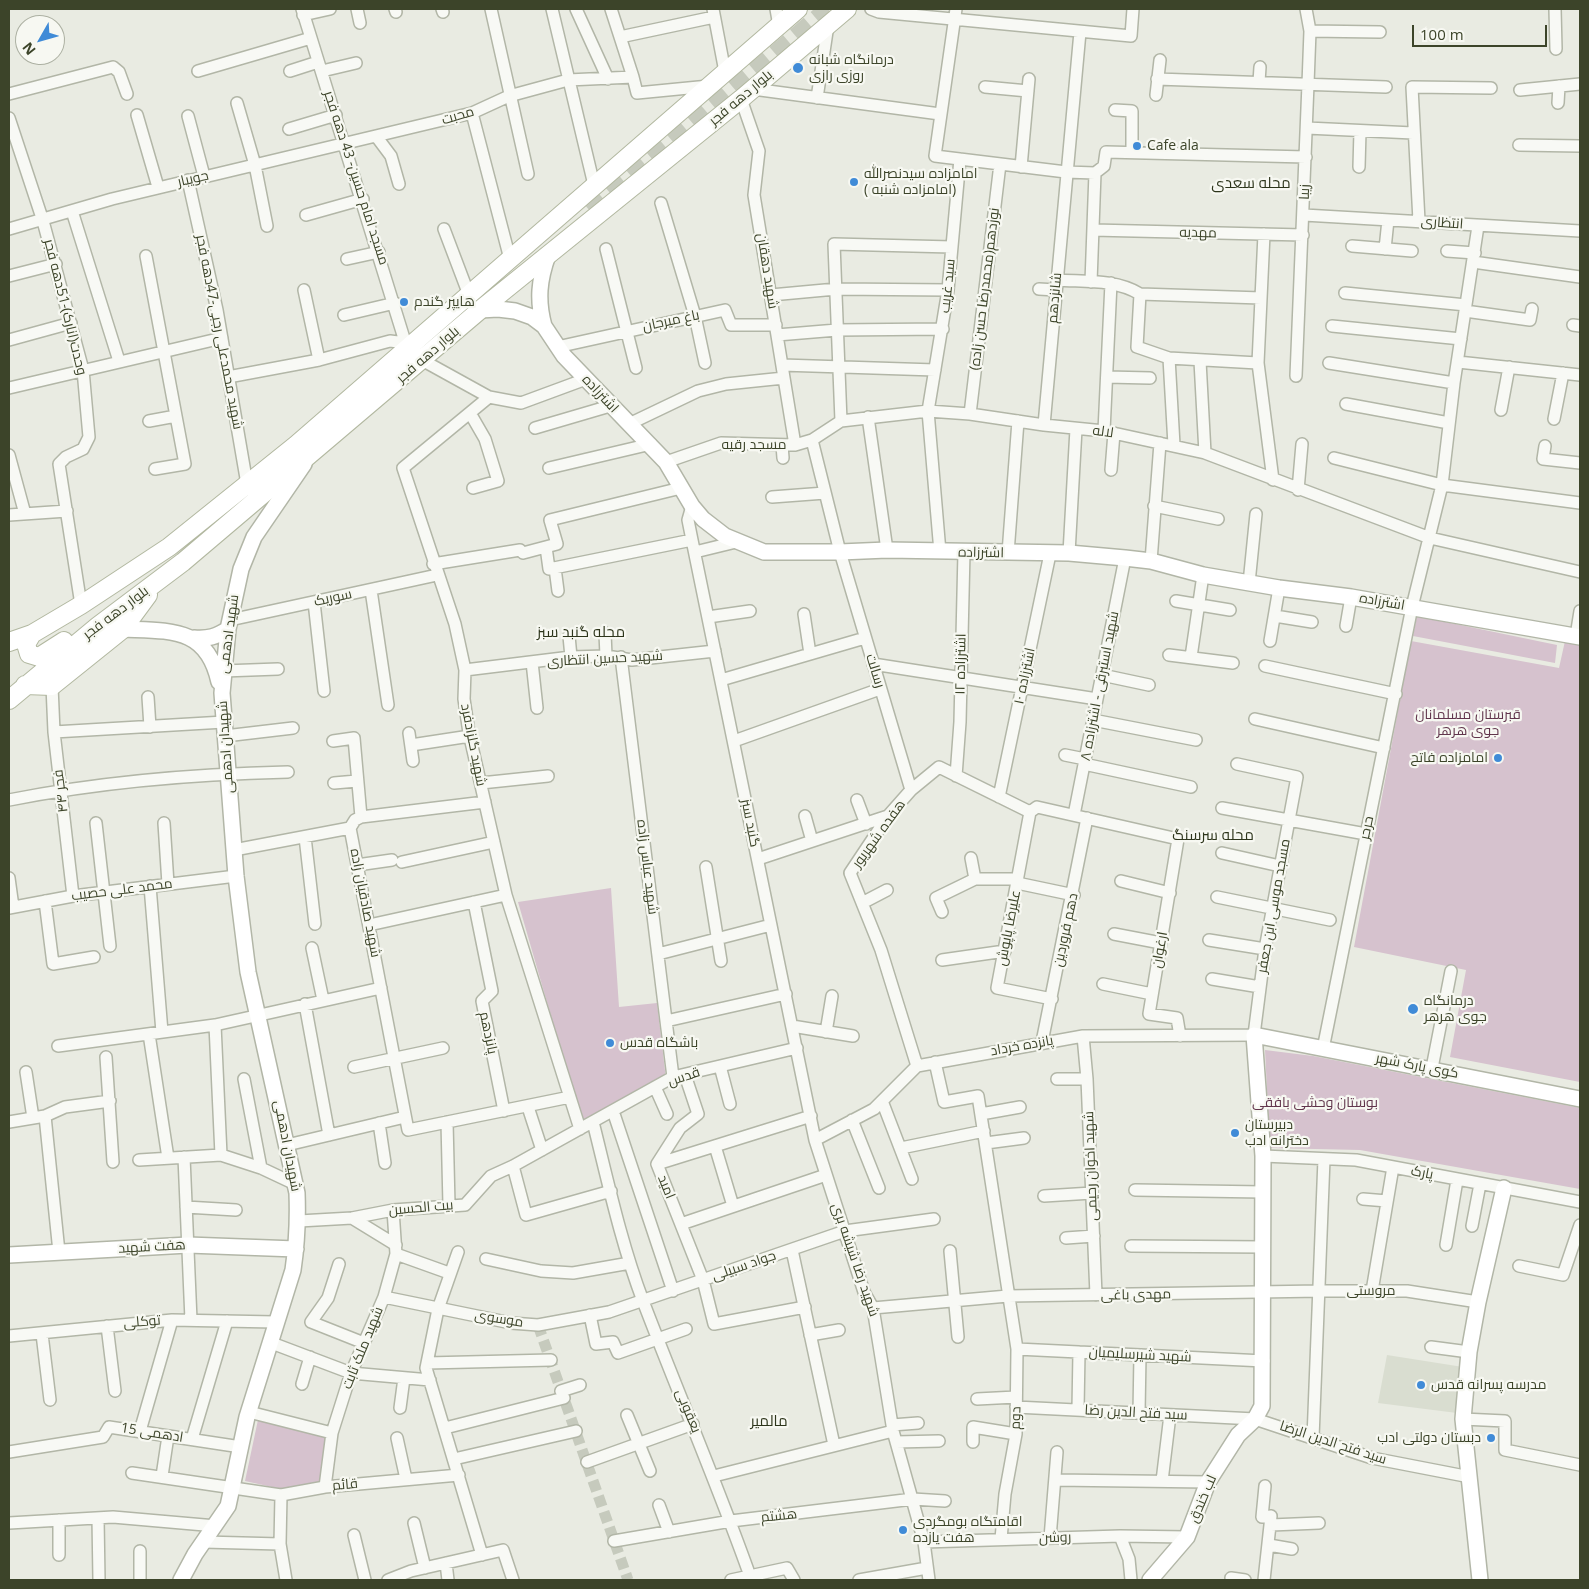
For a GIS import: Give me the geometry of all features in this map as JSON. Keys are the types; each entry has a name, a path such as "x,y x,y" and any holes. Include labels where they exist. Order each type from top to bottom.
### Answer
{"main road":[{"name":"بلوار دهه فجر","path":"9,642 32,634 81,605 169,547 296,445 469,295 725,72 778,17 798,9"},
{"name":"بلوار دهه فجر","path":"9,700 98,626 157,582 307,460 480,310 747,94 847,9"},
{"path":"25,685 52,686 123,629 157,582"},
{"path":"32,634 26,644 29,654 40,657 67,640 98,626"}],"street":[{"path":"302,12 330,9"},
{"path":"357,9 360,23"},
{"path":"491,9 528,174"},
{"path":"552,9 594,185"},
{"path":"576,9 608,79"},
{"path":"611,9 637,93 709,86"},
{"path":"871,9 879,12 955,14 1080,32 1131,36 1133,9"},
{"name":"زیبا","path":"1296,376 1310,31 1306,9"},
{"path":"1555,9 1556,49"},
{"name":"مسجد امام حسین- 43 دهه فجر","path":"302,12 363,199 407,348"},
{"path":"620,37 714,13 725,72"},
{"path":"955,14 935,156 1066,172 1095,173 1104,166 1106,152 1306,157"},
{"path":"817,98 828,25"},
{"path":"1310,31 1380,32"},
{"name":"شانزدهم","path":"1044,425 1080,32"},
{"path":"198,71 311,38"},
{"path":"1156,95 1160,60"},
{"path":"290,71 356,63"},
{"path":"9,94 113,67 119,72 127,94"},
{"path":"1259,82 1260,67"},
{"name":"محبت","path":"346,145 472,113 509,96 568,80 633,76"},
{"path":"1021,167 1029,79"},
{"path":"1158,79 1386,87"},
{"path":"1520,90 1580,84"},
{"path":"1558,103 1560,86"},
{"path":"984,87 1028,91"},
{"path":"1419,221 1412,87 1491,88"},
{"path":"747,94 817,98 940,114"},
{"name":"شهید دهقان","path":"747,94 758,152 754,195 795,445"},
{"path":"237,103 255,165 267,226"},
{"path":"1115,110 1132,112 1132,152"},
{"path":"472,113 510,259"},
{"path":"137,115 158,187"},
{"path":"289,129 336,115"},
{"path":"188,116 204,176"},
{"name":"وحدت(انارک)-51دهه فجر","path":"9,118 13,143 43,220 84,370 89,437 83,449 66,457 59,464 68,511 81,605"},
{"path":"1307,128 1413,133"},
{"path":"1360,131 1360,168"},
{"path":"376,136 392,156 399,184"},
{"name":"جویبار","path":"9,229 158,187 346,145"},
{"path":"1519,145 1580,146"},
{"name":"سید غریب","path":"940,552 928,411 948,290 960,159"},
{"name":"نوزدهم(محمدرضا حسن زاده)","path":"970,414 1000,164"},
{"path":"1091,282 1095,173"},
{"name":"شهید محمدعلی رجبی-47دهه فجر","path":"188,180 222,338 247,484"},
{"path":"306,215 363,199"},
{"path":"661,203 695,316 705,363"},
{"path":"72,211 119,361"},
{"name":"انتظاری","path":"1304,214 1580,231"},
{"path":"1385,249 1388,220"},
{"name":"حرحر","path":"1323,1049 1412,607 1442,485 1448,424 1478,226"},
{"path":"444,230 469,295"},
{"name":"مهدیه","path":"1093,230 1303,235"},
{"path":"1264,234 1258,363 1272,480"},
{"path":"841,421 834,244 952,248"},
{"path":"1352,246 1412,251"},
{"path":"606,249 636,368"},
{"path":"1447,251 1474,258 1580,277"},
{"path":"347,259 379,252"},
{"path":"544,326 539,290 548,255"},
{"path":"146,256 185,464 155,469"},
{"path":"9,276 56,264"},
{"path":"1039,289 1056,285 1091,282 1128,286 1140,294 1261,298"},
{"path":"1110,283 1107,377 1111,470"},
{"path":"771,295 836,289 948,290"},
{"path":"304,290 319,360"},
{"path":"1345,293 1466,308 1530,320 1532,309"},
{"path":"1140,294 1137,347 1169,358 1258,363"},
{"path":"344,315 395,303"},
{"name":"اشترزاده","path":"480,310 516,311 544,326 557,347 610,406 666,462 692,506 703,519 736,542 764,552 888,550 1069,553 1125,558 1151,561 1203,575 1279,588 1351,596 1578,637"},
{"name":"باغ میرجان","path":"557,347 725,310 731,325 776,330"},
{"path":"9,340 71,323"},
{"path":"1332,326 1461,338"},
{"path":"776,330 943,329"},
{"path":"9,388 163,350 222,338"},
{"path":"228,377 319,360 390,341 398,342 407,348"},
{"path":"1169,358 1174,445"},
{"path":"422,360 489,397 521,403 586,379"},
{"path":"1200,361 1206,453"},
{"path":"1458,362 1580,375"},
{"path":"1329,363 1454,382"},
{"path":"782,365 936,370"},
{"path":"1501,410 1509,367"},
{"path":"1554,420 1563,373"},
{"path":"1107,377 1150,378"},
{"path":"629,424 698,391 726,384 784,378"},
{"name":"شهید گلزادفرد","path":"489,397 403,468 435,569 455,624 466,670 464,699 470,736 506,895 580,1129"},
{"path":"1346,404 1448,424"},
{"path":"535,428 610,406"},
{"name":"لاله","path":"928,411 970,414 1109,432 1174,445 1206,453 1298,490 1430,538 1580,572"},
{"name":"مسجد رقیه","path":"666,462 721,443 795,445 812,440 841,421 928,411"},
{"path":"470,413 485,439 498,481 473,488"},
{"path":"149,421 176,416"},
{"path":"868,418 888,550"},
{"path":"1008,553 1018,421"},
{"path":"1069,553 1076,429"},
{"name":"رسالت","path":"812,440 864,638 911,790"},
{"path":"1151,561 1160,442"},
{"path":"549,468 650,444"},
{"path":"1298,490 1302,444"},
{"path":"782,445 783,458"},
{"path":"1545,446 1543,459 1580,463"},
{"path":"9,455 25,514"},
{"path":"1334,458 1442,485 1580,503"},
{"name":"شهید ادهمی","path":"222,693 229,625 241,569 254,537 307,460"},
{"path":"681,488 550,520 557,544 546,547 549,570 692,540"},
{"path":"772,497 825,493"},
{"name":"گنبد سبز","path":"692,506 688,520 816,1140"},
{"path":"1154,506 1218,518"},
{"path":"9,515 68,511"},
{"path":"1249,583 1256,514"},
{"path":"695,552 736,542"},
{"name":"سوریک","path":"229,625 314,602 371,590 435,569 546,547"},
{"name":"اشترزاده ۱۲","path":"956,776 960,722 964,552"},
{"name":"اشترزاده ۱۰","path":"999,797 1050,554"},
{"name":"شهید استبرقی - اشترزاده ۸","path":"1074,815 1125,558"},
{"path":"555,568 558,591"},
{"path":"1191,657 1203,575"},
{"path":"1270,641 1279,588"},
{"path":"371,590 388,705"},
{"path":"1346,626 1351,596"},
{"path":"1176,601 1230,610"},
{"path":"314,602 324,691"},
{"path":"1578,637 1580,610"},
{"path":"708,617 750,611"},
{"path":"804,614 810,654"},
{"path":"1275,616 1312,622"},
{"path":"123,629 172,632 206,639 218,636 229,625"},
{"path":"605,634 606,656"},
{"path":"569,636 571,658"},
{"name":"شهید ادهمی","path":"194,638 208,653 217,673 222,693"},
{"path":"721,680 864,638"},
{"name":"شهید حسین انتظاری","path":"466,670 571,658 606,656 632,660 715,651"},
{"path":"1169,655 1233,663"},
{"name":"شهید عباس زاده","path":"621,657 673,1077"},
{"path":"532,662 537,708"},
{"path":"873,664 960,676 1097,699"},
{"path":"1265,666 1396,694"},
{"path":"223,671 278,668"},
{"path":"1102,675 1149,685"},
{"name":"فجر ۴۴","path":"52,686 54,732 73,896"},
{"path":"734,741 880,689"},
{"name":"شهیدان ادهمی","path":"181,1580 228,1506 249,1412 275,1322 293,1270 298,1221 295,1184 288,1145 248,972 236,876 222,693"},
{"path":"148,697 150,727"},
{"path":"1255,719 1384,748"},
{"path":"1093,720 1196,740"},
{"path":"54,732 150,727 293,728"},
{"path":"413,761 410,739 470,736"},
{"path":"333,741 354,738 361,817"},
{"path":"1065,755 1085,762 1191,787"},
{"name":"مسجد موسی ابن جعفر","path":"1237,764 1297,777 1265,949 1254,1035"},
{"name":"هفده شهریور","path":"917,1066 864,902 850,873 888,816 911,790 939,767 1030,812"},
{"path":"9,800 60,790 228,773 288,772"},
{"path":"481,783 548,776"},
{"path":"334,783 357,781"},
{"path":"857,800 866,824"},
{"path":"234,850 350,828 354,820 361,817 485,802"},
{"path":"1030,812 1037,807 1087,818"},
{"path":"1222,808 1289,822 1366,834"},
{"name":"علیرضا پاپوش","path":"1030,812 997,988 1052,999"},
{"path":"805,816 812,841"},
{"path":"758,858 888,816"},
{"name":"ارغوان","path":"1087,818 1178,839 1149,1014 1177,1018 1180,1036"},
{"name":"دهم فروردین","path":"1042,1042 1074,894 1087,818"},
{"path":"96,822 110,946"},
{"path":"164,822 168,884"},
{"name":"شهید صادقیان زاده","path":"350,828 405,1117"},
{"path":"305,837 315,924"},
{"path":"357,865 397,861 494,842"},
{"path":"1222,853 1280,866"},
{"path":"971,858 975,879"},
{"path":"706,867 721,961"},
{"name":"محمد علی حصیب","path":"11,908 73,896 236,876"},
{"path":"9,878 11,908"},
{"path":"942,912 936,898 975,879 1018,881 1074,894"},
{"path":"1121,881 1170,893"},
{"path":"150,886 162,1032"},
{"path":"864,902 887,890"},
{"path":"369,925 506,895"},
{"path":"1217,897 1330,920"},
{"path":"45,902 53,964 94,957"},
{"name":"پانزدهم","path":"474,902 492,991 482,1001 504,1111"},
{"path":"658,954 771,925"},
{"path":"1114,934 1161,943"},
{"path":"1209,940 1265,949"},
{"path":"312,948 323,1000"},
{"path":"942,960 1005,952"},
{"path":"1432,1068 1451,971"},
{"path":"1212,979 1260,987"},
{"path":"1103,984 1152,994"},
{"path":"58,1046 215,1025 381,988"},
{"path":"666,1021 786,994"},
{"path":"826,1032 832,996"},
{"path":"305,1004 329,1135"},
{"path":"215,1025 220,1154"},
{"path":"792,1026 852,1036"},
{"path":"149,1034 168,1158"},
{"path":"1254,1035 1263,1156 1264,1361 1262,1406 1255,1418"},
{"name":"کوی پارک شهر","path":"1254,1035 1432,1068 1580,1099"},
{"name":"پانزده خرداد","path":"917,1066 1083,1036 1254,1035"},
{"name":"شهید اخوان رحیمی","path":"1083,1036 1087,1079 1096,1295"},
{"path":"354,1066 443,1048"},
{"name":"قدس","path":"580,1129 673,1077 797,1048"},
{"path":"106,1057 113,1162"},
{"name":"دوم","path":"935,1062 944,1102 978,1096 1016,1349 1016,1434 1001,1539"},
{"path":"720,1066 730,1104"},
{"path":"816,1140 874,1109 917,1066"},
{"path":"26,1072 33,1118"},
{"name":"امید","path":"685,1075 698,1114 680,1128 657,1164 703,1280 714,1324 805,1307"},
{"path":"244,1079 262,1168"},
{"path":"1057,1079 1087,1079"},
{"path":"655,1087 667,1114"},
{"path":"288,1145 405,1117 408,1130 570,1097"},
{"path":"9,1122 45,1116 65,1107 110,1101"},
{"path":"882,1101 912,1179"},
{"path":"528,1107 542,1150"},
{"path":"981,1114 1020,1107"},
{"path":"613,1111 673,1291"},
{"path":"45,1116 59,1252"},
{"path":"657,1164 811,1116"},
{"path":"852,1120 880,1188"},
{"path":"447,1122 450,1205"},
{"name":"یعقوبی","path":"592,1122 630,1264 643,1301 714,1476 750,1576"},
{"path":"380,1123 385,1163"},
{"name":"بیت الحسین","path":"298,1221 352,1218 393,1210 465,1204 491,1176 580,1129"},
{"path":"900,1148 985,1137 1024,1138"},
{"name":"شهید رضا شیشه بری","path":"816,1140 864,1292 873,1308 893,1433 924,1542 929,1580"},
{"path":"715,1146 733,1206"},
{"path":"139,1160 220,1154 262,1168 295,1184"},
{"name":"پارک","path":"1263,1156 1356,1160 1580,1202"},
{"path":"184,1157 191,1320"},
{"path":"1313,1438 1324,1159"},
{"path":"513,1166 526,1214 610,1191"},
{"path":"1372,1292 1392,1167"},
{"path":"681,1224 826,1175"},
{"path":"1446,1245 1457,1180"},
{"path":"1472,1226 1480,1184"},
{"path":"1480,1580 1464,1419 1469,1352 1478,1302 1504,1188"},
{"path":"1135,1190 1263,1192"},
{"path":"1044,1196 1092,1193"},
{"path":"1363,1199 1387,1201"},
{"path":"186,1207 236,1210"},
{"name":"شهید ملک ثابت","path":"325,1487 332,1433 351,1373 384,1297 396,1250 393,1210"},
{"path":"352,1218 396,1250 449,1273"},
{"name":"جواد سبیلی","path":"643,1301 845,1232 934,1219"},
{"path":"1519,1266 1563,1275 1580,1225"},
{"path":"1066,1238 1094,1236"},
{"name":"هفت شهید","path":"9,1255 188,1245 296,1249"},
{"path":"1131,1246 1263,1247"},
{"path":"792,1250 834,1445"},
{"path":"950,1251 958,1337"},
{"path":"458,1252 449,1273 438,1309 427,1363 430,1380 482,1555"},
{"path":"486,1259 541,1271 573,1273 630,1264"},
{"path":"339,1264 328,1298 311,1322 364,1343"},
{"name":"مروستی","path":"1263,1293 1320,1291 1407,1292 1478,1302"},
{"name":"مهدی باغی","path":"873,1308 1008,1296 1263,1293"},
{"name":"موسوی","path":"384,1297 511,1324 538,1325 590,1315 643,1301"},
{"path":"590,1315 596,1344 613,1342 618,1352 686,1329"},
{"path":"140,1431 172,1320"},
{"name":"توکلی","path":"9,1336 172,1320 275,1322"},
{"path":"192,1440 227,1321"},
{"path":"108,1326 115,1392"},
{"path":"810,1334 839,1330"},
{"path":"42,1334 50,1400"},
{"path":"269,1342 351,1373 430,1380"},
{"path":"1431,1347 1469,1352"},
{"name":"شهید شیرسلیمیان","path":"1016,1349 1264,1361"},
{"path":"1078,1352 1078,1410"},
{"path":"1139,1413 1140,1355"},
{"path":"302,1384 310,1358"},
{"path":"427,1363 551,1360"},
{"path":"400,1408 404,1378"},
{"path":"445,1428 563,1394 580,1386"},
{"name":"سید فتح الدین رضا","path":"978,1399 1078,1410 1255,1418"},
{"path":"249,1412 332,1433"},
{"path":"627,1415 650,1471"},
{"path":"1162,1482 1170,1415"},
{"name":"سید فتح الدین الرضا","path":"1255,1418 1372,1458 1470,1477"},
{"name":"لب خندق","path":"1150,1580 1187,1537 1208,1482 1238,1435 1255,1418"},
{"path":"1464,1419 1505,1421 1505,1450 1580,1465"},
{"path":"714,1476 834,1445 893,1433 918,1423"},
{"path":"587,1462 693,1424"},
{"name":"ادهمی 15","path":"9,1452 103,1437 109,1427 241,1447"},
{"path":"973,1442 974,1427 1016,1434"},
{"path":"454,1459 576,1431"},
{"path":"893,1433 939,1441"},
{"path":"162,1476 168,1436"},
{"path":"397,1438 406,1479"},
{"path":"1050,1538 1057,1452"},
{"name":"قائم","path":"132,1473 232,1486 280,1495 325,1487 459,1475"},
{"path":"1055,1480 1208,1482"},
{"path":"1265,1486 1262,1517 1271,1520 1319,1523"},
{"path":"280,1495 280,1544 286,1580"},
{"name":"هشتم","path":"614,1541 731,1521 913,1499 945,1501"},
{"path":"659,1505 669,1532"},
{"path":"9,1523 98,1518 216,1526"},
{"path":"98,1518 99,1580"},
{"path":"59,1520 59,1554"},
{"path":"1264,1580 1271,1520"},
{"path":"414,1523 425,1568"},
{"path":"354,1535 365,1580"},
{"path":"1120,1536 1128,1559 1131,1580"},
{"name":"روشن","path":"924,1542 1120,1536 1187,1537"},
{"path":"204,1542 280,1544"},
{"path":"1269,1545 1292,1549"},
{"path":"388,1580 412,1576 425,1568 503,1550 513,1580"},
{"path":"140,1551 140,1580"},
{"path":"446,1563 448,1580"},
{"path":"730,1580 787,1568 794,1580"},
{"path":"859,1580 927,1568"},
{"path":"1231,1578 1245,1580"}],"shaded area":[{"name":"مدرسه پسرانه قدس","path":"1387,1355 1463,1367 1457,1413 1378,1403"}],"green space":[{"path":"1417,616 1557,645 1555,663 1413,636"},
{"name":"قبرستان مسلمانان جوی هرهر","path":"1411,641 1559,668 1565,641 1580,644 1580,1082 1450,1057 1466,970 1354,947"},
{"name":"باشگاه قدس","path":"611,888 619,1007 657,1003 666,1079 583,1127 518,902"},
{"name":"بوستان وحشی بافقی","path":"1265,1050 1313,1056 1580,1108 1580,1189 1360,1150 1270,1148"},
{"path":"259,1415 328,1432 320,1483 281,1489 245,1481"}],"tunnel":[{"path":"590,211 828,9"},
{"path":"538,1325 628,1580"}],"place":[{"name":"درمانگاه شبانه روزی رازی","path":"798,68"},
{"name":"Cafe ala","path":"1137,146"},
{"name":"امامزاده سیدنصرالله ( امامزاده شنبه)","path":"854,182"},
{"name":"هایپر گندم","path":"404,302"},
{"name":"امامزاده فاتح","path":"1498,758"},
{"name":"درمانگاه جوی هرهر","path":"1413,1009"},
{"name":"باشگاه قدس","path":"610,1043"},
{"name":"دبیرستان دخترانه ادب","path":"1235,1133"},
{"name":"مدرسه پسرانه قدس","path":"1421,1385"},
{"name":"دبستان دولتی ادب","path":"1491,1438"},
{"name":"اقامتگاه بومگردی هفت یازده","path":"903,1530"}],"district":[{"name":"محله سعدی","path":"1251,184"},
{"name":"محله گنبد سبز","path":"581,633"},
{"name":"محله سرسنگ","path":"1213,836"},
{"name":"مالمیر","path":"769,1422"}]}
